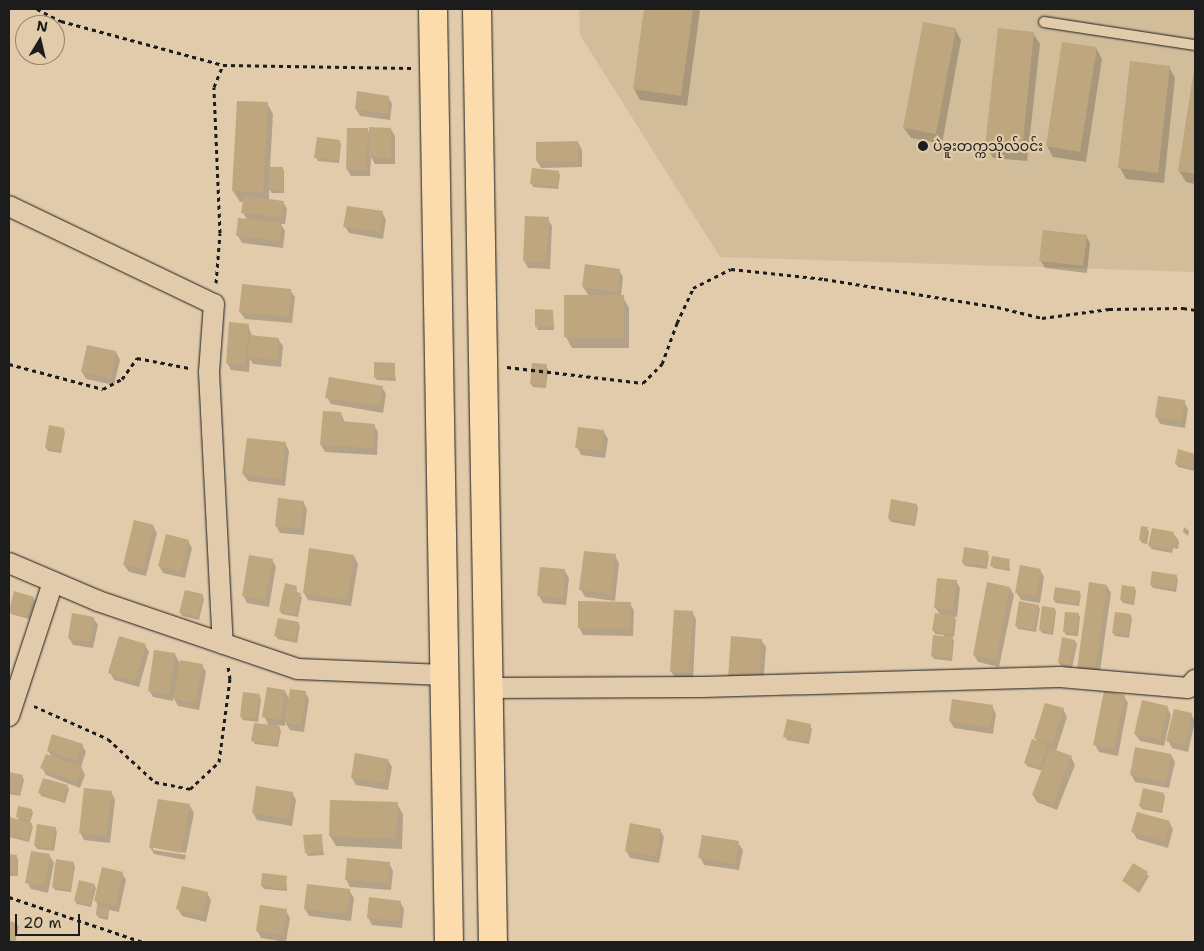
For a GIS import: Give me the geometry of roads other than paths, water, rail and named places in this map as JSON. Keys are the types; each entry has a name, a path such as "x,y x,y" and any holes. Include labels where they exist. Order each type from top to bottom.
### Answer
{"highway":[{"path":"433,9 449,942"},
{"path":"477,9 492,942"}],"street":[{"path":"9,206 214,304 210,372 223,644"},
{"path":"9,563 98,601 298,670 444,675"},
{"path":"12,707 53,582"},
{"path":"488,688 704,687 1060,677 1188,688 1195,680"}],"lane":[{"path":"1044,22 1195,45"}],"place":[{"name":"ပဲခူးတက္ကသိုလ်ဝင်း","path":"923,146"}]}
